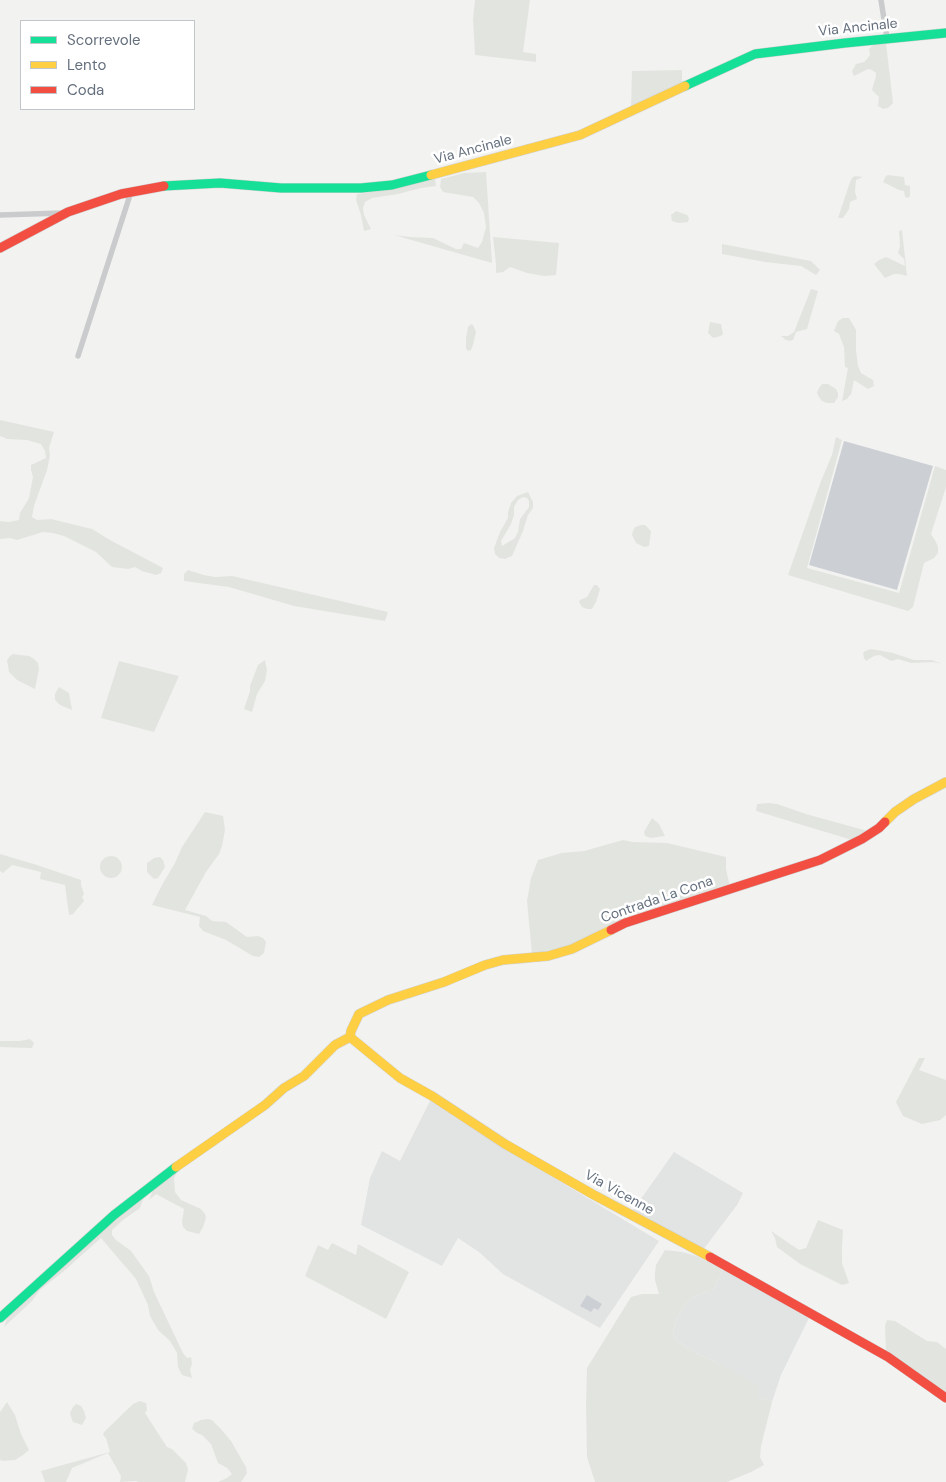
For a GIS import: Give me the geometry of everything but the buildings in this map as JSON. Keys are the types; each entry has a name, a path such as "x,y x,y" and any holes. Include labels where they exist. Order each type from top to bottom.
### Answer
{"street":[{"path":"881,0 887,38"},
{"name":"Via Ancinale","path":"0,248 68,212 121,194 166,186 220,183 281,188 361,188 392,185 580,135 755,54 946,33"},
{"path":"78,356 131,192"},
{"path":"0,215 68,212"},
{"name":"Contrada La Cona","path":"350,1037 360,1014 388,1000 444,982 485,964 503,960 548,956 572,949 625,923 820,860 862,839 879,828 895,812 914,798 946,782"},
{"path":"0,1318 114,1215 172,1169 265,1105 284,1088 304,1076 335,1045 350,1037"},
{"name":"Via Vicenne","path":"350,1037 400,1078 432,1096 505,1144 594,1196 732,1269 887,1356 946,1398"}],"shaded area":[{"path":"475,0 530,0 523,52 536,54 536,62 475,55 473,19"},
{"path":"886,43 893,103 888,108 883,109 878,106 879,97 872,90 876,73 868,69 854,76 852,71 856,64 864,62 868,58 870,55 869,49 872,46"},
{"path":"682,70 682,85 631,108 632,71"},
{"path":"486,172 492,263 394,235 433,238 456,249 461,249 464,243 478,248 482,242 486,227 484,213 479,203 473,197 443,192 440,187 441,179 464,173"},
{"path":"888,175 904,177 905,185 910,186 910,196 908,198 905,197 904,191 883,182"},
{"path":"855,176 863,177 856,180 855,192 857,199 850,202 849,209 843,218 838,218 849,185"},
{"path":"435,179 436,186 372,198 365,202 363,208 364,215 371,229 364,231 356,200 357,194 391,189"},
{"path":"676,211 687,215 689,218 688,222 678,223 672,221 671,215"},
{"path":"902,230 907,276 894,274 885,278 874,264 886,257 905,266 904,259 898,253 900,246 899,231"},
{"path":"493,237 559,243 556,275 544,276 510,267 503,272 496,273"},
{"path":"722,244 811,261 820,270 816,275 801,266 722,254"},
{"path":"811,289 818,291 807,329 796,332 793,340 786,340 781,336 788,336 794,332"},
{"path":"843,318 849,318 856,330 858,366 861,373 873,380 874,386 868,389 854,380 851,394 842,401 848,368 845,367 844,347 839,334 834,331 838,321"},
{"path":"710,322 721,324 723,334 721,336 713,338 708,333"},
{"path":"471,324 476,332 471,350 468,351 466,348 466,338 468,327"},
{"path":"822,384 828,384 836,389 838,397 834,403 822,401 819,397 817,393"},
{"path":"0,420 54,432 49,448 50,456 47,470 32,517 37,520 51,519 92,529 163,568 161,573 156,575 135,567 128,569 112,567 96,552 64,536 53,533 43,532 17,540 10,538 0,539 0,521 19,520 20,513 29,498 33,477 31,465 46,458 41,444 27,440 7,439 0,436"},
{"path":"836,437 842,440 807,568 899,593 935,466 946,470 946,487 931,534 938,547 938,553 934,558 924,563 913,607 908,611 788,575 832,455"},
{"path":"844,441 933,466 897,590 809,565"},
{"path":"528,492 533,502 533,508 528,515 512,556 505,559 499,558 495,554 494,548 508,518 511,503 517,496","holes":["523,497 527,498 529,507 520,519 515,538 502,546 501,541 511,524 514,507 518,500"]},
{"path":"645,525 651,531 649,546 644,547 636,543 632,535 635,527"},
{"path":"188,570 215,577 232,576 388,612 385,621 294,606 229,587 184,581 184,574"},
{"path":"594,585 597,585 600,589 596,602 592,609 582,607 579,602 580,600 587,597"},
{"path":"871,649 893,653 914,660 932,660 942,664 934,662 911,663 898,659 891,661 880,655 866,661 863,653"},
{"path":"13,654 29,656 38,663 39,669 35,689 17,680 9,672 7,660"},
{"path":"265,660 267,670 265,681 257,694 252,712 244,709 258,665"},
{"path":"119,661 179,676 154,732 101,718"},
{"path":"59,687 69,693 72,710 60,705 55,700 55,694"},
{"path":"768,803 871,832 852,840 756,811 757,804"},
{"path":"205,812 223,816 225,830 222,846 185,910 206,916 212,921 226,922 247,937 258,936 263,938 266,942 264,953 259,957 253,956 226,940 203,931 199,926 200,917 152,905 182,847"},
{"path":"652,818 659,824 665,836 651,838 645,836 644,832"},
{"path":"623,840 667,843 726,857 726,869 730,887 568,947 532,954 527,901 531,878 538,860 562,853 584,851"},
{"path":"0,854 81,880 84,901 73,914 69,915 65,885 40,879 41,872 12,865 3,873 0,871"},
{"path":"111,856 121,863 122,867 115,877 111,878 101,871 100,867 107,857"},
{"path":"160,857 165,867 158,878 154,879 147,872 147,863 154,858"},
{"path":"30,1039 34,1043 32,1048 0,1047 0,1041"},
{"path":"919,1058 925,1058 919,1070 946,1080 946,1115 940,1120 922,1124 903,1116 896,1102"},
{"path":"430,1101 468,1126 659,1241 600,1328 503,1274 479,1252 458,1238 442,1266 361,1225 370,1178 382,1151 400,1161"},
{"path":"674,1152 743,1193 737,1205 703,1250 631,1213"},
{"path":"179,1169 174,1178 175,1192 181,1200 201,1209 205,1214 206,1218 199,1234 187,1231 183,1227 184,1209 156,1194 149,1200 154,1188"},
{"path":"145,1194 140,1208 112,1230 112,1235 131,1251 149,1276 154,1292 183,1353 187,1358 191,1357 192,1364 190,1370 192,1378 182,1375 178,1367 177,1353 170,1341 158,1330 150,1316 148,1305 136,1279 101,1238 40,1290 32,1301 4,1327 7,1318 56,1271 77,1255 97,1234"},
{"path":"818,1220 843,1230 842,1263 849,1283 842,1285 800,1264 777,1247 771,1231 799,1250 806,1248"},
{"path":"332,1243 356,1255 358,1244 409,1272 386,1319 305,1276 318,1245 328,1250"},
{"path":"665,1250 696,1256 723,1269 714,1289 693,1297 686,1303 673,1331 675,1339 691,1351 758,1385 758,1397 772,1402 761,1446 760,1457 764,1465 727,1482 595,1482 587,1457 587,1368 631,1297 642,1294 659,1294 655,1280 656,1265"},
{"path":"723,1269 809,1318 781,1375 772,1402 758,1397 757,1390 715,1362 691,1351 675,1339 673,1331 686,1303 693,1297 714,1289"},
{"path":"587,1295 602,1304 598,1310 594,1308 591,1312 580,1306"},
{"path":"887,1320 895,1321 927,1341 937,1342 946,1349 946,1395 886,1352 885,1326"},
{"path":"140,1401 146,1403 147,1410 145,1413 167,1447 172,1449 186,1463 188,1470 185,1482 120,1482 121,1476 108,1453 72,1468 66,1482 45,1482 41,1471 110,1452 106,1438 103,1435 104,1432 133,1404"},
{"path":"7,1402 15,1415 29,1450 15,1460 3,1461 0,1460 0,1412"},
{"path":"76,1404 81,1406 86,1418 82,1425 73,1422 71,1417 70,1413"},
{"path":"208,1419 212,1420 231,1441 246,1467 247,1473 241,1482 218,1482 232,1474 227,1468 218,1463 211,1444 192,1429 194,1423"}],"traffic: fast":[{"path":"685,86 755,54 946,33"},
{"path":"164,186 220,183 281,188 361,188 392,185 431,175"},
{"path":"0,1318 114,1215 176,1167"}],"traffic: slow":[{"path":"431,175 580,135 685,86"},
{"path":"885,822 895,812 914,799 946,782"},
{"path":"350,1037 359,1014 388,1000 503,960 548,956 572,949 611,930"},
{"path":"350,1037 400,1078 432,1096 505,1144 594,1195 710,1257"},
{"path":"176,1167 265,1105 284,1088 304,1076 335,1045 350,1037"}],"traffic: jam":[{"path":"0,248 68,212 121,194 164,186"},
{"path":"611,930 625,923 820,860 862,839 885,822"},
{"path":"710,1257 888,1357 946,1398"}]}
